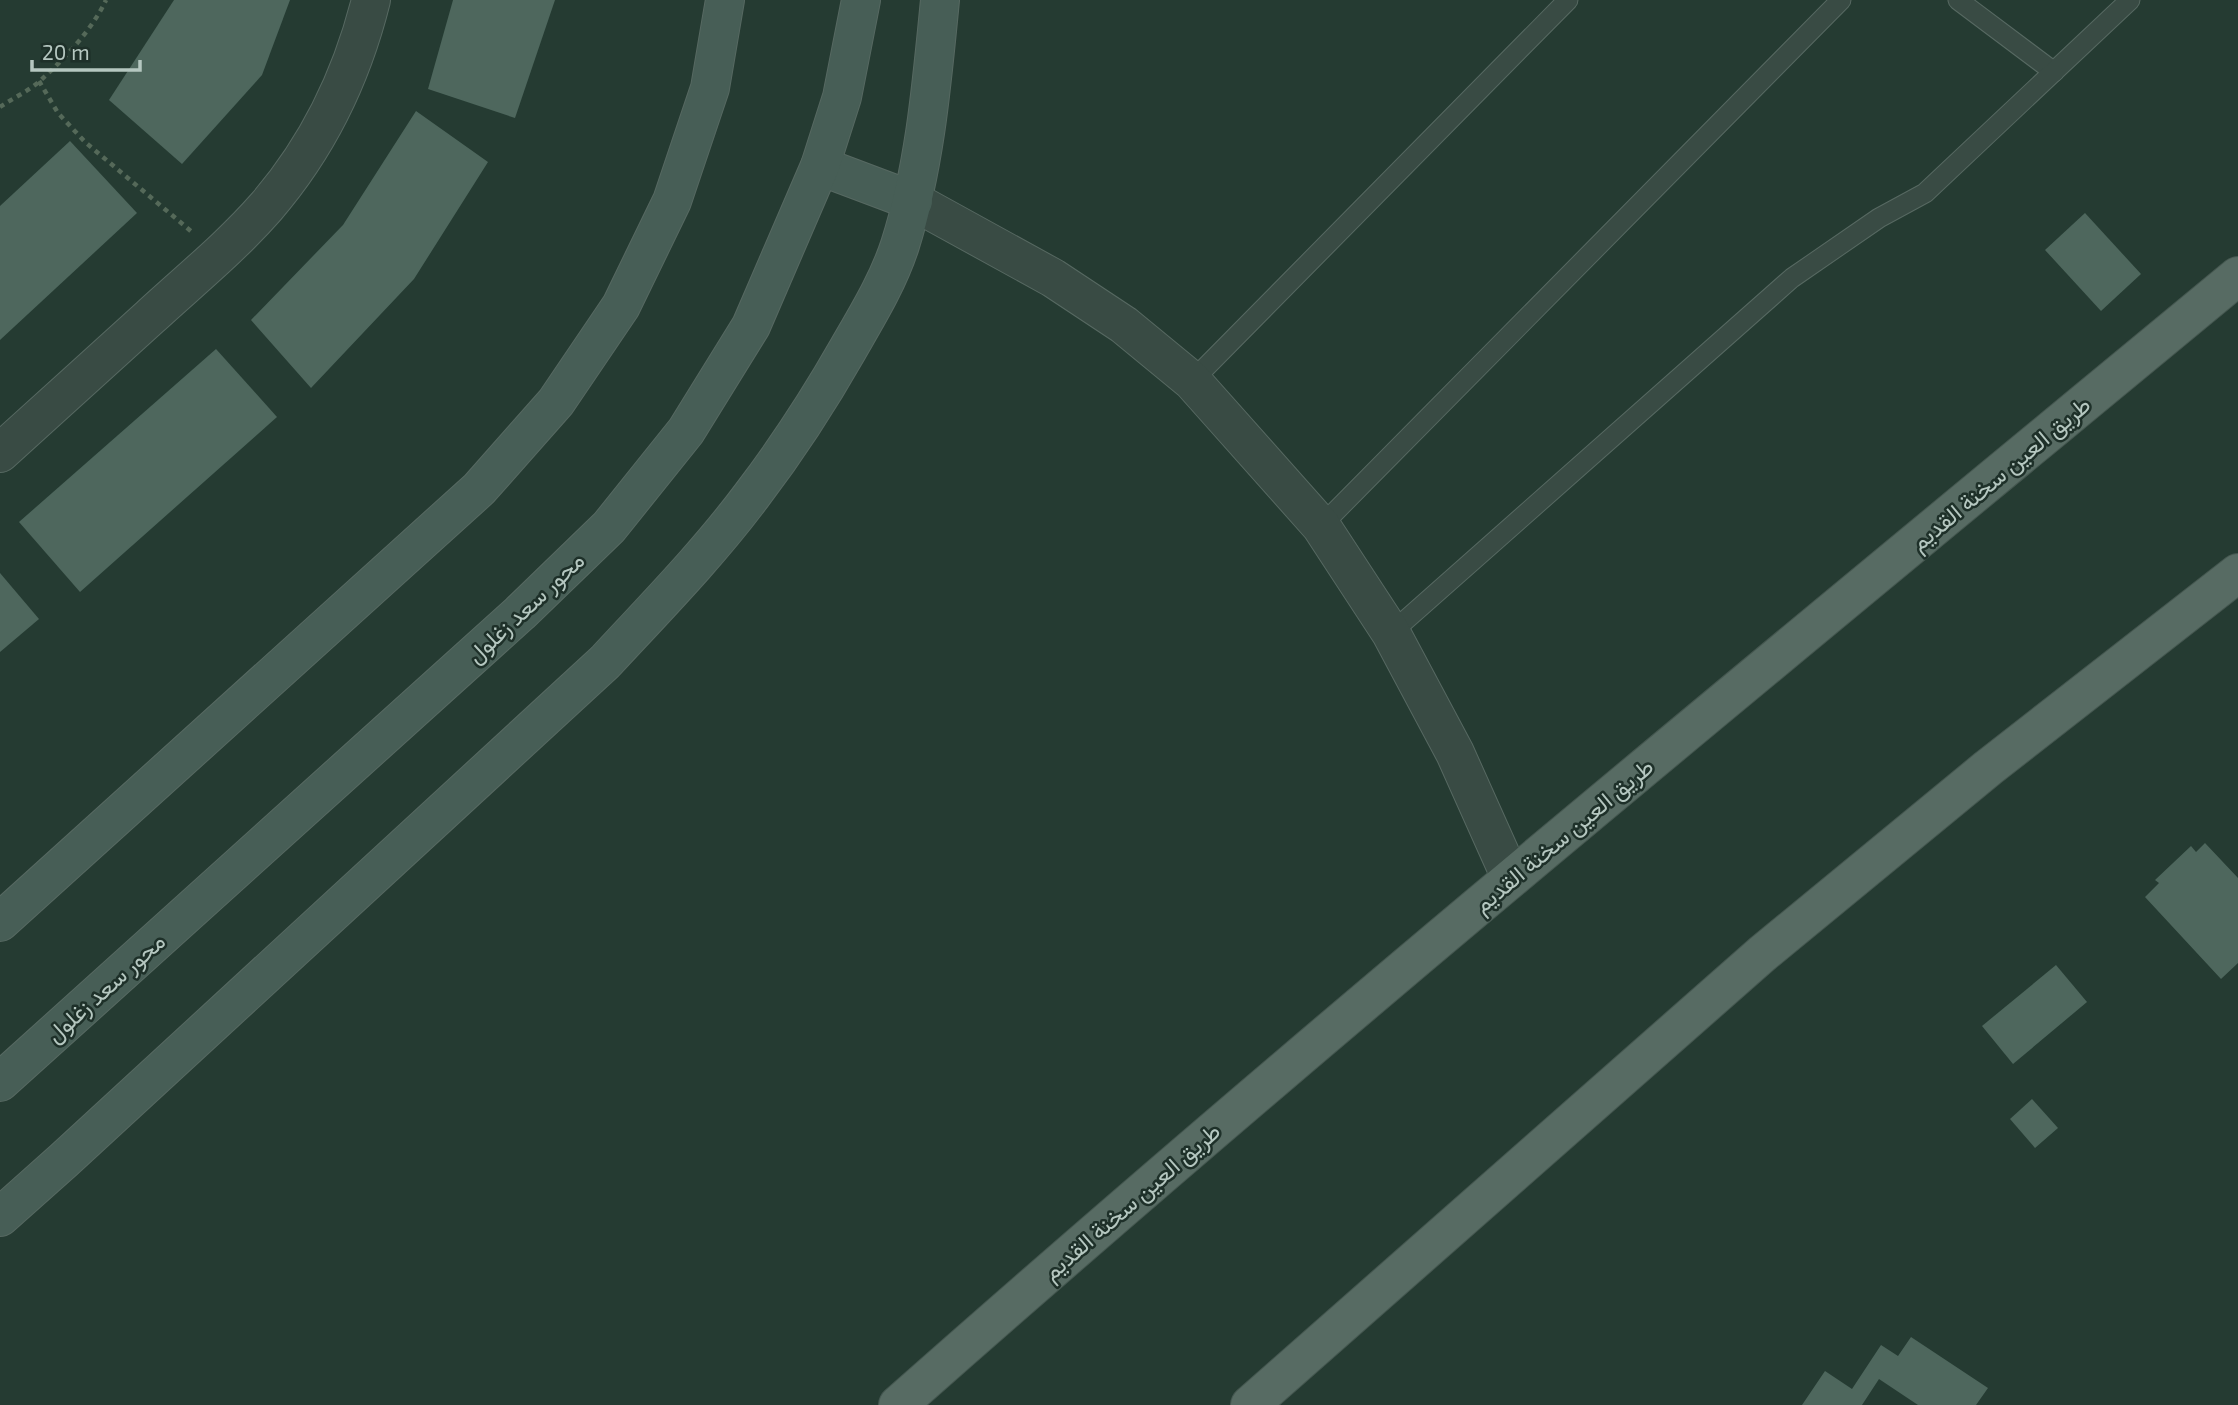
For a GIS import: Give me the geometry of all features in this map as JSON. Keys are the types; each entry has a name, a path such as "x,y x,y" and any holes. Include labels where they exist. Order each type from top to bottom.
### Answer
{"main road":[{"path":"0,922 479,489 556,402 621,306 672,201 710,88 725,0"},
{"name":"محور سعد زغلول","path":"0,1082 510,622 609,527 686,431 751,326 820,166 842,97 861,0"},
{"path":"0,1217 605,662 678,583 751,497 816,404 873,306 899,248 913,201 926,125 940,0"},
{"path":"820,166 913,201"},
{"name":"طريق العين سخنة القديم","path":"898,1405 1091,1234 1511,878 2238,276"},
{"path":"1250,1405 1762,954 1988,768 2238,573"}],"street":[{"path":"0,453 220,254 266,207 305,155 338,97 362,37 371,0"},
{"path":"913,201 1053,278 1124,325 1192,381 1321,526 1391,633 1455,753 1511,878"}],"lane":[{"path":"1192,381 1568,0"},
{"path":"1321,526 1841,0"},
{"path":"1958,0 2054,72"},
{"path":"1391,633 1762,303 1835,247 1879,218 1925,193 2130,0"}],"path":[{"path":"0,107 39,81 73,47 107,0"},
{"path":"39,81 58,113 85,142 220,254"}],"building":[{"path":"174,0 290,0 262,75 182,164 109,100"},
{"path":"453,0 555,0 515,118 428,89"},
{"path":"416,111 488,162 414,279 311,388 251,320 343,225"},
{"path":"70,141 137,213 0,340 0,206"},
{"path":"2085,213 2141,274 2101,311 2045,250"},
{"path":"216,349 277,417 80,592 19,522"},
{"path":"0,573 39,619 0,652"},
{"path":"2205,843 2238,878 2238,963 2221,979 2145,897 2159,883 2155,880 2191,846 2196,852"},
{"path":"2056,965 2087,1002 2013,1064 1982,1026"},
{"path":"2032,1099 2058,1128 2035,1148 2010,1119"},
{"path":"1911,1337 1988,1388 1976,1405 1918,1405 1879,1379 1862,1405 1802,1405 1825,1371 1852,1389 1881,1345 1898,1356"}]}
